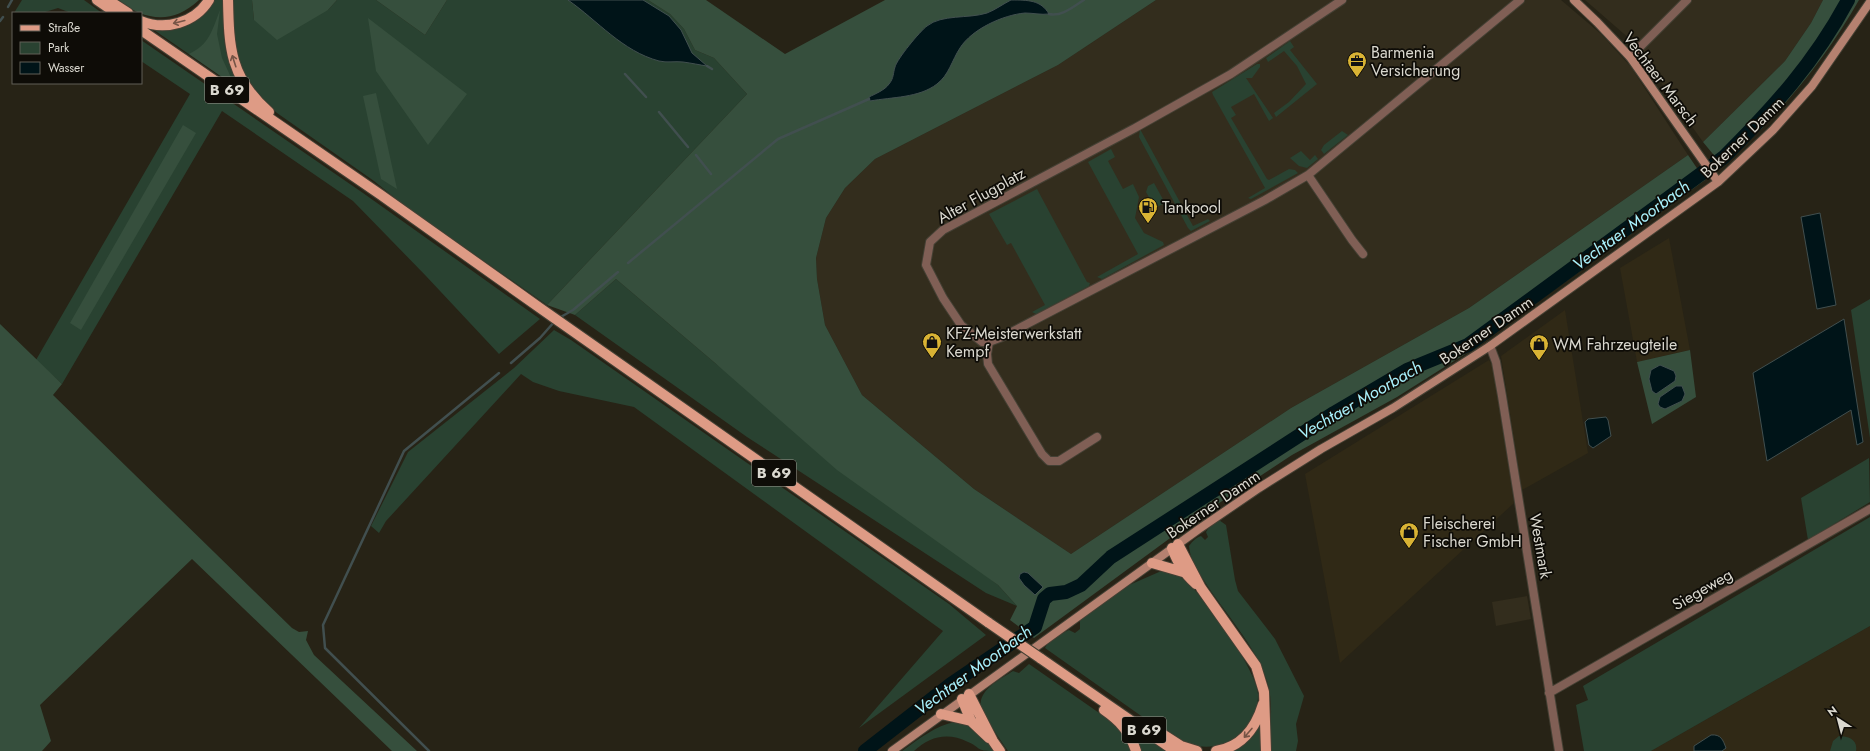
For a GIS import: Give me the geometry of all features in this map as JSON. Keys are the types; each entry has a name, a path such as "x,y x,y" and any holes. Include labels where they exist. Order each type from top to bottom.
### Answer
{"main road":[{"path":"97,0 115,12"},
{"path":"108,0 126,12"},
{"path":"142,21 156,25 179,23 195,15 209,0"},
{"path":"228,0 230,50 242,82 260,105 308,139 314,150"},
{"name":"Vechtaer Marsch","path":"1574,0 1630,57 1718,182"},
{"name":"Bokerner Damm","path":"892,751 941,714 1175,546 1259,488 1321,449 1393,408 1490,346 1718,182 1773,130 1812,86 1870,2"},
{"name":"B 69","path":"142,31 989,623 1175,751"},
{"path":"1175,546 1177,561 1183,572 1201,588"},
{"path":"1175,546 1201,588 1249,655 1261,679 1264,700 1266,751"},
{"path":"1152,563 1183,572"},
{"path":"1072,680 1084,695 1124,726 1132,739 1136,751"},
{"path":"966,697 971,721"},
{"path":"966,697 1000,751"},
{"path":"1216,751 1236,744 1250,732 1260,713 1264,700"},
{"path":"1114,708 1132,714 1174,742 1197,751"},
{"path":"941,714 971,721 993,741"}],"street":[{"name":"Alter Flugplatz","path":"989,342 982,342 966,330 943,298 926,265 930,242 943,230 1231,74 1342,0"},
{"path":"1097,437 1059,461 1049,461 1042,454 988,364 987,354 989,342 1002,338 1033,322 1265,200 1308,175 1520,0"},
{"path":"1630,57 1687,0"},
{"path":"1308,175 1363,254"},
{"name":"Westmark","path":"1490,346 1496,362 1502,396 1534,591 1548,693 1559,751"},
{"name":"Siegeweg","path":"1548,693 1870,509"}],"shaded area":[{"path":"1156,0 1561,0 1601,34 1631,67 1688,155 1469,308 1291,408 1071,554 974,489 862,395 825,325 817,279 816,258 826,218 845,188 875,159 1058,65"},
{"path":"1585,0 1823,0 1811,23 1785,61 1703,142 1631,40"},
{"path":"1669,238 1690,350 1637,362 1620,268"},
{"path":"1565,310 1588,453 1522,490 1501,356"},
{"path":"1489,360 1493,366 1514,503 1340,663 1305,474"},
{"path":"1527,596 1531,619 1496,626 1492,602"},
{"path":"1870,626 1870,751 1651,751"}],"green space":[{"path":"22,0 84,0 101,12 68,12 58,8 45,12 15,12"},
{"path":"117,0 199,0 189,8 168,17 148,16 142,14 142,12 138,12"},
{"path":"215,0 223,0 223,28 226,52 234,74 249,99 234,89 235,86 154,30 173,28 196,20 203,15"},
{"path":"232,0 252,0 254,20 328,10 337,0 376,0 425,35 447,0 648,0 670,14 684,29 695,50 714,58 747,94 547,305 405,206 374,181 277,113 260,98 243,75 234,48"},
{"path":"252,0 337,0 328,10 277,40 254,20"},
{"path":"376,0 447,0 425,35"},
{"path":"648,0 706,0 785,54 885,0 1156,0 1058,65 875,159 845,188 826,218 816,258 817,279 825,325 862,395 974,489 1071,554 1291,408 1469,308 1688,155 1705,180 1473,349 1397,397 1292,455 1207,511 1034,638 1010,620 1017,606 998,585 837,470 616,279 575,315 547,305 747,94 714,58 695,50 684,29 670,14"},
{"path":"1823,0 1859,0 1831,45 1798,88 1761,129 1722,165 1703,142 1785,61 1811,23"},
{"path":"220,10 217,34 222,58 235,86 189,54 202,46 206,41"},
{"path":"368,18 467,94 428,145 376,71"},
{"path":"142,41 363,193 540,319 499,354 353,201 222,111 62,384 36,360 190,94 142,62"},
{"path":"1290,41 1294,47 1290,50 1317,84 1276,117 1274,113 1289,102 1306,84 1297,66 1284,51 1268,62 1266,58"},
{"path":"1257,64 1260,64 1260,67 1252,78 1246,78 1273,118 1269,121 1254,94 1231,107 1236,115 1231,118 1267,179 1269,180 1289,169 1295,170 1298,173 1251,199 1248,198 1265,188 1212,92"},
{"path":"376,93 397,189 381,179 363,96"},
{"path":"183,125 196,133 81,330 70,323"},
{"path":"1140,129 1193,226 1208,219 1210,221 1191,231 1188,228 1139,137"},
{"path":"1342,131 1348,135 1324,154 1321,150 1324,145"},
{"path":"1111,149 1115,157 1108,161 1123,189 1133,184 1139,197 1135,218 1144,233 1163,242 1164,245 1102,279 1097,277 1138,254 1088,162"},
{"path":"1301,151 1310,160 1315,155 1318,159 1307,168 1299,166 1290,158"},
{"path":"1154,183 1165,203 1155,208 1146,192 1148,186"},
{"path":"1037,189 1087,282 1090,283 1089,286 1036,314 1032,312 1045,305 1011,243 1007,245 989,214"},
{"path":"616,279 715,363 998,585 1017,606 986,593 747,437 575,315"},
{"path":"1870,299 1870,438 1851,310"},
{"path":"0,324 62,384 53,395 292,628 299,632 308,631 306,640 314,655 417,751 392,751 192,559 40,705 51,741 42,751 0,751"},
{"path":"554,330 571,340 949,604 986,635 859,728 943,631 634,407 559,391 533,382 521,374 386,521 379,533 371,526 408,452 514,368"},
{"path":"1690,350 1696,397 1652,424 1637,362","holes":["1671,391 1682,401 1665,409 1665,394"]},
{"path":"1869,458 1870,502 1808,540 1801,498"},
{"path":"1870,517 1870,626 1651,751 1584,751 1576,705 1588,700 1583,686"},
{"path":"1219,520 1226,525 1238,591 1275,639 1304,696 1296,724 1298,741 1296,751 1269,751 1271,716 1270,698 1267,681 1262,668 1247,642 1203,579 1194,564 1191,555 1190,544 1201,536 1205,540 1208,537 1206,532 1208,529"},
{"path":"1159,572 1177,575 1191,586 1215,615 1239,650 1255,683 1258,694 1255,711 1251,720 1246,728 1232,740 1224,744 1203,747 1171,737 1045,648 1052,640 1069,630 1075,633 1080,629 1080,620 1127,586"},
{"path":"1029,664 1115,724 1128,742 1131,751 1008,751 983,711 981,700 987,690 997,681 1013,671 1019,673"},
{"path":"956,722 973,728 982,736 994,751 981,750 961,739 946,736 926,742 914,751 902,751 935,729"},
{"path":"1262,722 1260,751 1232,751 1249,739"},
{"path":"1130,726 1166,751 1140,751 1129,727"},
{"path":"1839,736 1852,739 1856,744 1856,751 1830,751 1833,741"}],"water":[{"path":"568,0 643,0 669,16 681,30 692,53 707,66 683,62 662,62 633,50 611,35"},
{"path":"1011,0 1038,3 1046,9 1049,14 1016,14 989,24 965,41 945,76 930,89 905,96 870,101 869,97 882,90 891,82 895,67 900,58 914,39 927,26 933,22 948,18 987,13"},
{"path":"1820,213 1836,305 1817,309 1801,217"},
{"path":"1844,319 1863,442 1857,445 1851,410 1767,461 1753,373"},
{"path":"1660,365 1674,371 1676,376 1675,381 1656,394 1652,391 1649,379 1651,370"},
{"path":"1676,386 1682,386 1685,394 1682,401 1665,409 1660,407 1658,404 1660,397"},
{"path":"1606,417 1611,436 1593,448 1589,445 1585,422 1588,419"},
{"path":"1024,572 1028,573 1043,587 1035,595 1019,578 1020,574"},
{"path":"1711,735 1717,735 1723,740 1726,748 1722,751 1694,751 1694,746"}],"waterway":[{"path":"8,7 12,0"},
{"path":"1049,14 1059,14 1084,0"},
{"name":"Vechtaer Moorbach","path":"865,751 951,684 1035,627 1044,599 1050,594 1066,592 1081,585 1111,557 1334,413 1407,370 1468,345 1724,157 1759,121 1792,83 1822,44 1848,0"},
{"path":"0,21 3,17"},
{"path":"707,66 712,69"},
{"path":"625,74 646,97"},
{"path":"628,263 778,139 869,99"},
{"path":"659,112 688,147"},
{"path":"696,155 711,174"},
{"path":"559,318 573,310 618,272"},
{"path":"511,363 540,338 555,321"},
{"path":"429,751 325,648 323,625 404,451 499,373"}],"place":[{"name":"Barmenia Versicherung","path":"1357,78"},
{"name":"Tankpool","path":"1148,224"},
{"name":"KFZ-Meisterwerkstatt Kempf","path":"932,359"},
{"name":"WM Fahrzeugteile","path":"1539,361"},
{"name":"Fleischerei Fischer GmbH","path":"1409,549"}]}
